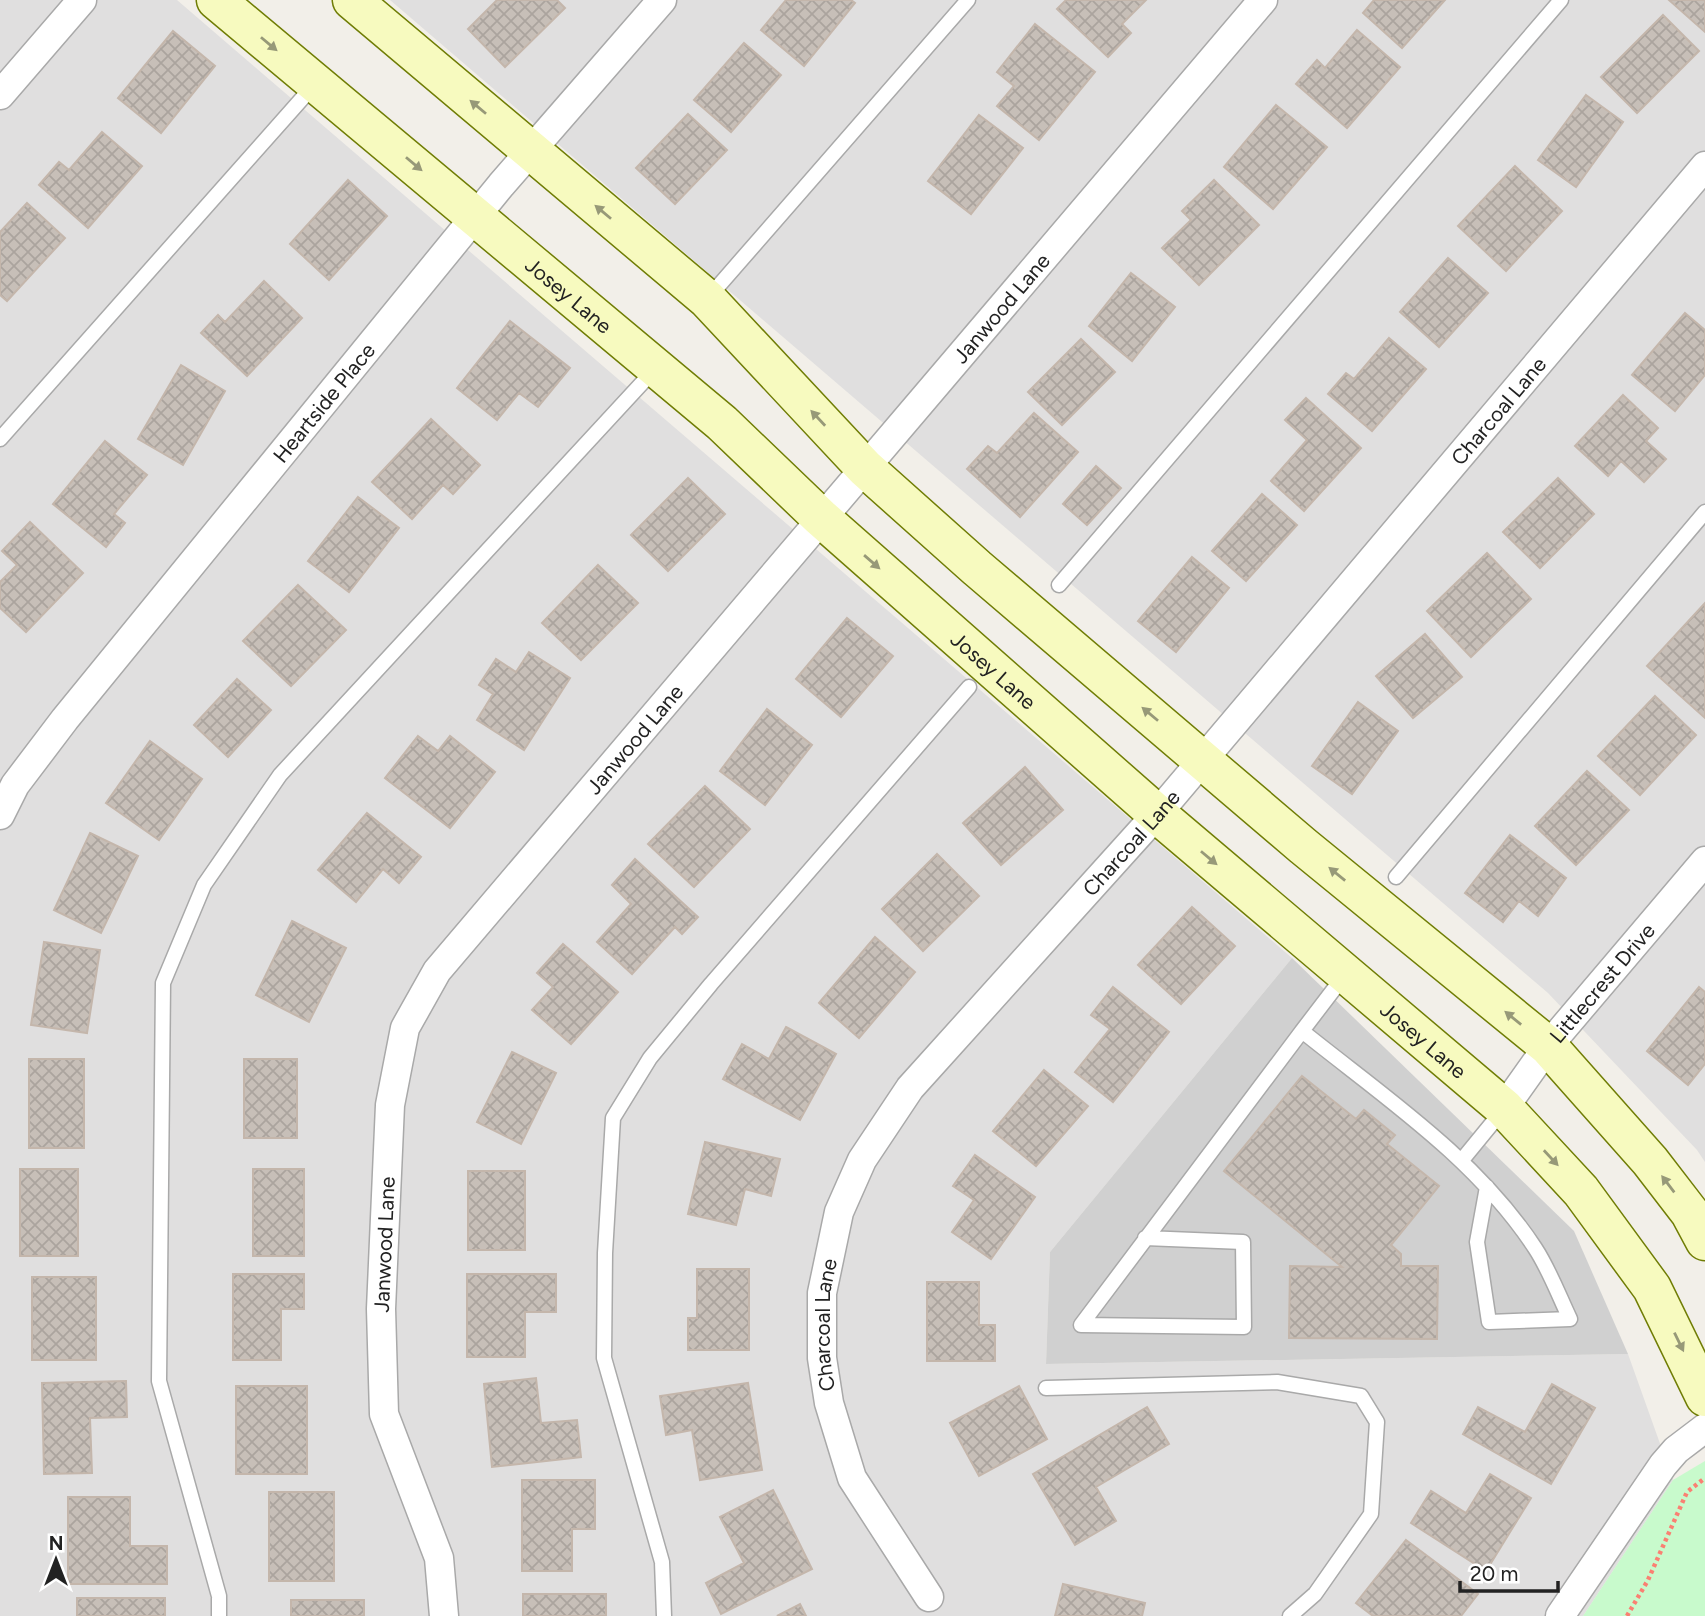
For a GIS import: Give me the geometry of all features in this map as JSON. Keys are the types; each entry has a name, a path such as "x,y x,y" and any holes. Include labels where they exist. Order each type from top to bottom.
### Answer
{"main road":[{"name":"Josey Lane","path":"216,0 722,423 821,517 1157,814 1347,972 1504,1108 1581,1191 1652,1288 1705,1397"},
{"path":"356,1 707,299 865,468 977,568 1303,846 1548,1046 1650,1161 1690,1213 1705,1241"}],"street":[{"path":"0,95 82,0"},
{"name":"Heartside Place","path":"0,815 15,785 65,719 476,215 662,0"},
{"name":"Janwood Lane","path":"444,1616 439,1559 384,1414 381,1309 390,1105 405,1027 437,971 1263,0"},
{"name":"Charcoal Lane","path":"929,1597 852,1478 829,1403 822,1358 822,1293 839,1212 862,1160 910,1087 1157,814 1705,166"},
{"name":"Littlecrest Drive","path":"1504,1108 1548,1046 1705,861"},
{"path":"1560,1616 1663,1465 1676,1450 1705,1428"}],"lane":[{"path":"707,299 968,0"},
{"path":"1059,585 1561,0"},
{"path":"0,439 316,83"},
{"path":"219,1616 219,1596 159,1381 163,983 204,885 280,775 656,368"},
{"path":"1396,877 1705,512"},
{"path":"664,1616 662,1562 604,1358 605,1253 613,1118 658,1048 969,687"},
{"path":"1145,1238 1243,1242 1244,1326 1081,1325 1145,1238 1347,972"},
{"path":"1302,1031 1462,1160 1487,1187 1536,1249 1570,1320 1489,1322 1477,1242 1487,1187"},
{"path":"1462,1160 1504,1108"},
{"path":"1046,1388 1277,1382 1361,1396 1377,1422 1371,1514 1315,1594 1290,1616"}],"path":[{"path":"1627,1616 1648,1580 1687,1492 1705,1478"}],"shaded area":[{"path":"0,0 177,0 1292,958 1050,1252 1046,1364 1628,1354 1673,1480 1583,1616 0,1616"},
{"path":"390,0 1705,0 1705,1162 1697,1150 1548,993"},
{"path":"1292,958 1574,1231 1628,1354 1046,1364 1050,1252"}],"green space":[{"path":"1705,1461 1705,1616 1583,1616 1673,1480"}],"building":[{"path":"497,0 557,0 565,8 505,67 468,29"},
{"path":"786,0 851,0 855,3 804,66 761,30"},
{"path":"1066,0 1146,0 1122,24 1131,33 1108,57 1057,9"},
{"path":"1374,0 1445,0 1402,48 1363,13"},
{"path":"1669,0 1705,0 1705,32"},
{"path":"1663,15 1699,51 1637,113 1601,77"},
{"path":"1035,24 1095,72 1039,140 997,106 1014,86 997,72"},
{"path":"1357,30 1400,67 1347,128 1296,84 1317,60 1325,68"},
{"path":"173,31 215,66 161,133 118,98"},
{"path":"744,43 781,75 731,132 694,100"},
{"path":"1586,95 1623,122 1576,187 1538,160"},
{"path":"1276,105 1327,147 1273,209 1224,167"},
{"path":"688,114 727,150 675,204 636,168"},
{"path":"979,115 1023,148 971,214 928,181"},
{"path":"102,132 142,166 88,228 39,185 59,162 69,170"},
{"path":"1515,166 1562,211 1506,271 1458,226"},
{"path":"348,180 387,216 329,280 290,244"},
{"path":"1214,180 1259,225 1199,285 1162,248 1191,220 1182,211"},
{"path":"27,203 65,238 7,301 0,295 0,232"},
{"path":"1448,258 1488,293 1439,347 1400,312"},
{"path":"1131,273 1175,307 1132,361 1089,326"},
{"path":"264,281 302,318 247,376 201,333 218,315 225,322"},
{"path":"1685,313 1705,330 1705,375 1675,411 1632,375"},
{"path":"510,321 570,368 538,407 519,393 497,420 457,388"},
{"path":"1389,338 1426,369 1372,431 1328,394 1346,373 1354,379"},
{"path":"1081,339 1115,372 1062,425 1028,392"},
{"path":"181,365 225,391 183,465 138,439"},
{"path":"1623,395 1658,428 1646,441 1666,459 1644,482 1621,461 1608,476 1575,446"},
{"path":"1306,398 1361,448 1304,511 1271,481 1307,440 1285,420"},
{"path":"1034,413 1078,452 1020,517 967,469 988,446 997,453"},
{"path":"431,419 480,465 453,494 443,485 412,519 372,482"},
{"path":"105,441 147,475 114,514 125,523 106,547 53,504"},
{"path":"1096,466 1121,488 1087,525 1063,504"},
{"path":"688,478 725,514 668,571 631,535"},
{"path":"1558,478 1594,514 1540,568 1503,532"},
{"path":"1262,494 1297,525 1246,581 1212,551"},
{"path":"358,497 399,528 349,592 308,561"},
{"path":"30,522 83,573 26,632 0,608 0,582 17,565 2,551"},
{"path":"1487,553 1531,599 1471,657 1427,611"},
{"path":"1192,557 1229,588 1176,652 1138,621"},
{"path":"598,565 638,603 581,660 542,623"},
{"path":"298,585 346,630 291,686 243,641"},
{"path":"1705,603 1705,718 1647,666"},
{"path":"847,618 893,656 841,717 796,679"},
{"path":"1425,634 1462,677 1413,718 1376,676"},
{"path":"529,652 570,678 524,750 477,720 493,694 479,685 496,659 516,672"},
{"path":"237,679 271,710 228,757 194,725"},
{"path":"1655,696 1696,735 1640,795 1598,756"},
{"path":"1358,702 1398,731 1352,794 1312,766"},
{"path":"767,709 812,745 765,805 720,771"},
{"path":"418,736 438,751 450,736 495,772 450,828 385,778"},
{"path":"150,741 202,779 159,840 106,803"},
{"path":"1025,767 1063,810 1001,865 963,823"},
{"path":"1587,771 1629,810 1576,865 1535,826"},
{"path":"705,786 750,829 694,887 648,844"},
{"path":"367,813 421,857 399,883 383,869 356,902 318,870"},
{"path":"90,833 138,856 101,933 54,910"},
{"path":"1510,835 1566,878 1538,916 1519,901 1503,922 1465,893"},
{"path":"937,854 979,896 923,951 882,909"},
{"path":"635,859 698,917 682,934 675,927 632,974 597,942 631,904 612,885"},
{"path":"1192,907 1235,946 1181,1004 1138,965"},
{"path":"292,921 346,948 309,1022 256,995"},
{"path":"875,937 915,972 859,1038 819,1003"},
{"path":"44,942 100,950 87,1033 31,1025"},
{"path":"563,944 618,992 571,1044 532,1010 553,987 537,973"},
{"path":"1113,987 1169,1032 1113,1102 1075,1072 1110,1029 1091,1015"},
{"path":"1699,987 1705,992 1705,1064 1688,1085 1647,1051"},
{"path":"786,1027 836,1054 800,1120 723,1079 742,1044 769,1059"},
{"path":"512,1052 556,1073 521,1144 477,1122"},
{"path":"29,1059 84,1059 84,1148 29,1148"},
{"path":"244,1059 297,1059 297,1138 244,1138"},
{"path":"1044,1070 1088,1106 1036,1166 993,1131"},
{"path":"1302,1076 1356,1119 1364,1110 1395,1135 1387,1144 1439,1186 1391,1245 1401,1254 1401,1266 1438,1266 1437,1339 1289,1338 1290,1266 1342,1267 1224,1171"},
{"path":"705,1142 780,1159 771,1196 745,1189 736,1225 688,1214"},
{"path":"975,1155 1035,1197 991,1259 952,1232 974,1200 953,1186"},
{"path":"20,1169 78,1169 78,1256 20,1256"},
{"path":"253,1169 304,1169 304,1256 253,1256"},
{"path":"468,1171 525,1171 525,1250 468,1250"},
{"path":"697,1269 749,1269 749,1350 688,1350 688,1318 697,1318"},
{"path":"233,1274 304,1274 304,1309 281,1309 281,1360 233,1360"},
{"path":"467,1274 556,1274 556,1312 525,1312 525,1357 467,1357"},
{"path":"32,1277 96,1277 96,1360 32,1360"},
{"path":"927,1282 979,1282 979,1325 995,1325 995,1361 927,1361"},
{"path":"536,1378 541,1423 577,1420 581,1457 492,1467 484,1384"},
{"path":"126,1381 127,1417 90,1418 92,1473 44,1474 42,1383"},
{"path":"748,1383 762,1470 700,1480 692,1430 666,1435 660,1396"},
{"path":"1552,1384 1595,1408 1551,1484 1463,1434 1478,1407 1525,1432"},
{"path":"236,1386 307,1386 307,1474 236,1474"},
{"path":"1019,1386 1047,1439 979,1476 950,1423"},
{"path":"1147,1407 1169,1444 1096,1487 1116,1521 1075,1545 1033,1474"},
{"path":"1490,1474 1531,1498 1486,1571 1411,1523 1431,1491 1466,1513"},
{"path":"522,1480 595,1480 595,1529 572,1529 572,1571 522,1571"},
{"path":"773,1490 812,1569 721,1614 706,1583 744,1563 720,1517"},
{"path":"269,1492 334,1492 334,1581 269,1581"},
{"path":"68,1497 130,1497 130,1546 167,1546 167,1584 68,1584"},
{"path":"1406,1540 1478,1594 1461,1616 1373,1616 1356,1603"},
{"path":"1063,1584 1145,1603 1142,1616 1055,1616"},
{"path":"523,1594 606,1594 606,1616 523,1616"},
{"path":"77,1598 165,1598 165,1616 77,1616"},
{"path":"291,1600 364,1600 364,1616 291,1616"},
{"path":"800,1604 806,1616 777,1616"}]}
